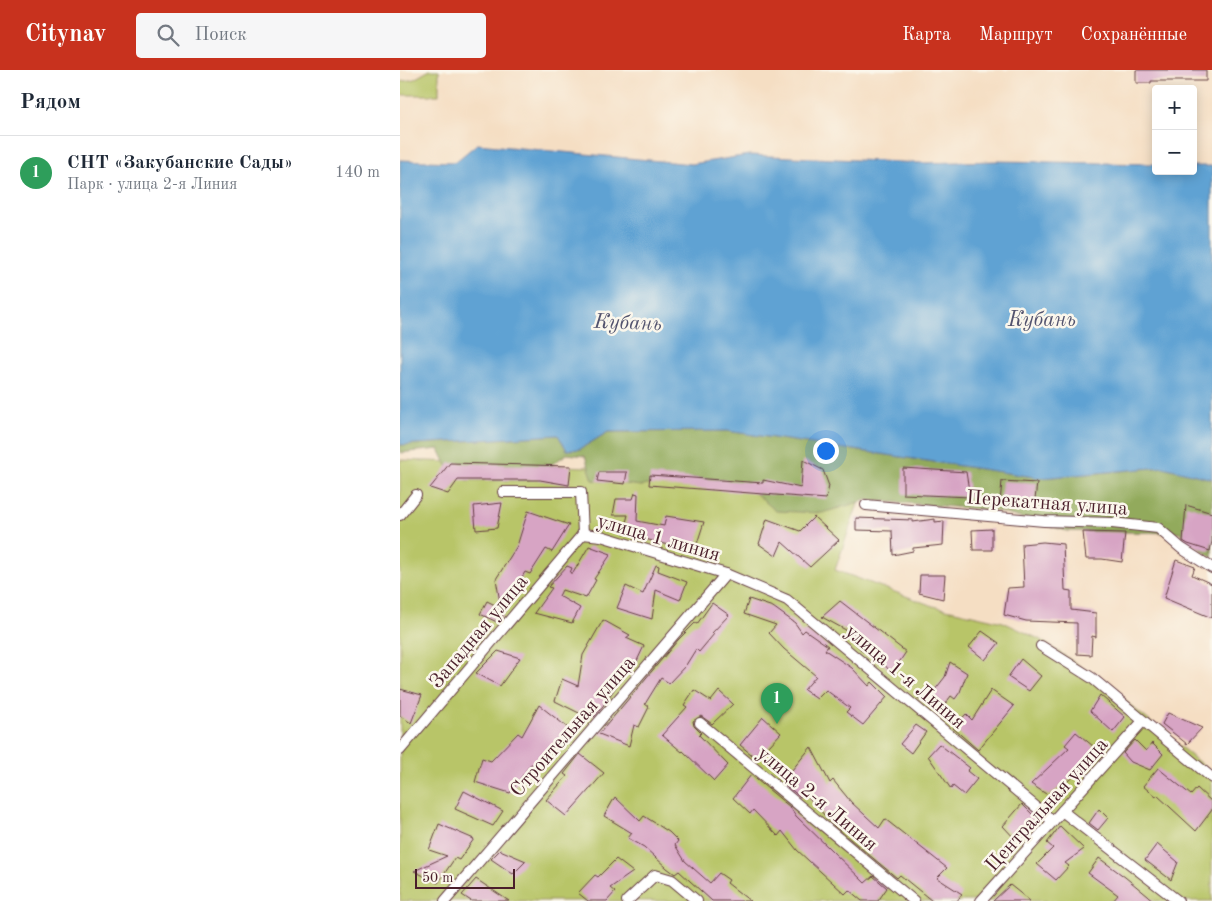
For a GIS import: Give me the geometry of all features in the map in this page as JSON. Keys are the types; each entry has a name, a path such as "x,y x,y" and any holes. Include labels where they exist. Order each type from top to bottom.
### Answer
{"street":[{"path":"502,492 581,492 583,534"},
{"path":"400,515 416,495"},
{"name":"Перекатная улица","path":"866,505 1016,519 1112,523 1158,528 1181,548 1212,568"},
{"name":"улица 1 линия","path":"583,534 601,536 726,574"},
{"name":"Западная улица","path":"400,750 583,534"},
{"name":"улица 1-я Линия","path":"726,574 788,600 1053,822"},
{"name":"Строительная улица","path":"445,901 726,574"},
{"path":"1041,646 1092,678 1212,778"},
{"name":"Центральная улица","path":"981,901 1144,722"},
{"name":"улица 2-я Линия","path":"700,723 914,901"},
{"path":"1062,811 1178,901"},
{"path":"627,901 655,875 672,880 697,901"}],"green space":[{"path":"430,70 439,70 439,95 400,95 400,82 414,79"},
{"path":"727,431 1041,478 1163,467 1212,479 1212,558 1180,533 1067,531 992,510 866,500 822,513 776,511 755,493 725,480 693,478 641,486 593,480 585,456 567,454 529,480 466,480 447,466 439,449 400,453 400,445 558,435 567,450 580,449 608,432"},
{"path":"400,460 616,468 862,492 835,570 933,606 1003,622 1039,639 1094,675 1212,773 1212,901 400,901"}],"water":[{"name":"Кубань","path":"477,144 692,164 749,155 922,163 997,161 1152,164 1152,175 1197,175 1197,166 1212,166 1212,479 1163,467 1041,478 727,431 608,432 580,449 567,450 558,435 400,445 400,160 455,162"}],"building":[{"path":"1136,70 1206,70 1206,81 1151,81 1151,83 1136,83"},
{"path":"803,460 823,470 829,486 826,499 649,485 650,475 763,483 763,480 801,488"},
{"path":"450,463 571,466 569,485 540,480 458,480 448,494 430,488"},
{"path":"903,468 966,472 970,497 903,494"},
{"path":"599,472 627,472 625,484 597,481"},
{"path":"1002,481 1037,483 1034,508 1000,503"},
{"path":"635,493 638,494 637,521 664,526 666,516 704,522 695,550 623,533 628,515 613,515 616,499 633,499"},
{"path":"502,503 497,528 476,530 474,506"},
{"path":"1186,505 1212,513 1210,551 1183,541"},
{"path":"528,511 569,525 552,552 546,549 530,574 525,572 503,609 505,610 499,623 480,614 487,601 501,608 496,579 517,546"},
{"path":"814,517 839,540 810,567 782,542 776,556 759,544 767,519 800,531"},
{"path":"856,518 913,520 913,522 935,519 935,522 944,521 943,545 913,548 913,551 893,555 892,531 856,530"},
{"path":"992,529 992,550 973,550 972,530"},
{"path":"1083,532 1125,533 1122,562 1086,559"},
{"path":"1043,542 1063,544 1065,590 1071,591 1071,610 1096,613 1096,637 1092,636 1091,655 1077,654 1077,623 1026,621 1004,615 1008,588 1024,587 1022,544"},
{"path":"589,546 611,554 594,579 596,580 586,598 562,590 559,596 580,608 572,623 534,613 552,588 548,587 567,566 572,568 570,573 573,573"},
{"path":"1176,560 1195,567 1192,575 1212,584 1212,618 1164,598"},
{"path":"656,565 659,566 658,571 687,582 680,600 656,590 652,619 617,608 626,586 643,594"},
{"path":"920,575 945,575 943,599 919,593"},
{"path":"749,599 773,607 795,623 802,633 805,630 828,646 825,650 852,668 869,686 872,682 887,697 863,725 846,712 850,708 826,690 817,699 804,690 816,676 784,649 769,633 776,625 744,614"},
{"path":"840,601 906,652 892,673 869,648 863,652 850,637 853,634 822,617"},
{"path":"712,603 729,615 712,633 714,634 699,652 696,649 686,665 669,683 661,678 645,704 649,707 639,727 634,725 629,746 599,734 678,640 695,623 697,624"},
{"path":"603,620 630,635 626,638 644,646 636,663 633,661 603,706 594,717 590,712 587,717 555,701 562,679 578,686 583,655"},
{"path":"982,631 999,643 985,660 969,647"},
{"path":"498,651 520,658 500,686 476,673"},
{"path":"1021,659 1041,676 1029,691 1008,677"},
{"path":"950,662 967,673 960,692 955,699 951,696 939,712 918,698 930,688 934,691 945,677"},
{"path":"400,689 422,695 411,723 400,716"},
{"path":"694,690 711,701 719,691 733,704 712,724 701,716 693,721 694,726 701,733 699,735 728,765 714,781 683,751 662,735 687,707 684,705"},
{"path":"991,690 1014,706 978,750 953,728 966,714 972,720"},
{"path":"1100,695 1125,717 1113,732 1090,711"},
{"path":"539,705 572,731 560,746 557,744 539,767 531,764 510,793 475,782 482,758 491,761 518,733 522,736"},
{"path":"1168,713 1202,728 1187,744 1162,724"},
{"path":"763,717 781,733 757,759 740,745"},
{"path":"916,725 926,732 911,753 900,744"},
{"path":"1076,732 1099,751 1089,764 1049,796 1031,784 1069,748 1065,745"},
{"path":"1135,740 1146,751 1152,743 1163,754 1150,770 1131,762 1123,753"},
{"path":"939,744 970,768 967,771 977,779 964,795 953,786 951,789 928,756"},
{"path":"811,747 830,783 833,780 851,802 879,828 885,819 947,868 937,878 962,894 957,901 932,901 900,875 897,878 833,825 805,793 800,797 782,782"},
{"path":"580,754 604,773 566,816 546,800 567,776 564,774"},
{"path":"1158,768 1191,795 1197,788 1212,802 1212,810 1196,831 1157,795 1156,797 1143,786"},
{"path":"751,775 790,807 796,816 865,883 873,876 887,888 878,901 862,901 849,890 845,894 797,850 782,831 778,836 753,810 750,814 733,798"},
{"path":"464,791 503,811 493,826 455,809"},
{"path":"615,797 640,821 644,816 669,832 678,841 675,845 685,861 710,883 719,873 729,880 727,883 750,901 712,901 679,871 675,874 644,847 628,838 632,833 604,816"},
{"path":"1022,804 1038,820 1016,840 1003,826"},
{"path":"1099,809 1108,818 1098,830 1089,823"},
{"path":"439,824 474,839 459,860 455,858 438,883 414,871 447,856 429,850"},
{"path":"1060,826 1084,849 1065,863 1069,866 1056,880 1037,864 1053,848 1047,843"},
{"path":"1157,844 1178,862 1171,880 1145,860"},
{"path":"500,850 526,861 513,874 491,859"},
{"path":"1099,858 1154,901 1113,901 1118,895 1088,873"},
{"path":"616,859 633,872 610,888 615,892 607,901 588,901 578,893 595,875 598,877"},
{"path":"476,879 509,901 471,901 462,895"},
{"path":"1010,885 1030,901 993,901"}],"place":[{"name":"СНТ «Закубанские Сады»","path":"777,724"}]}
